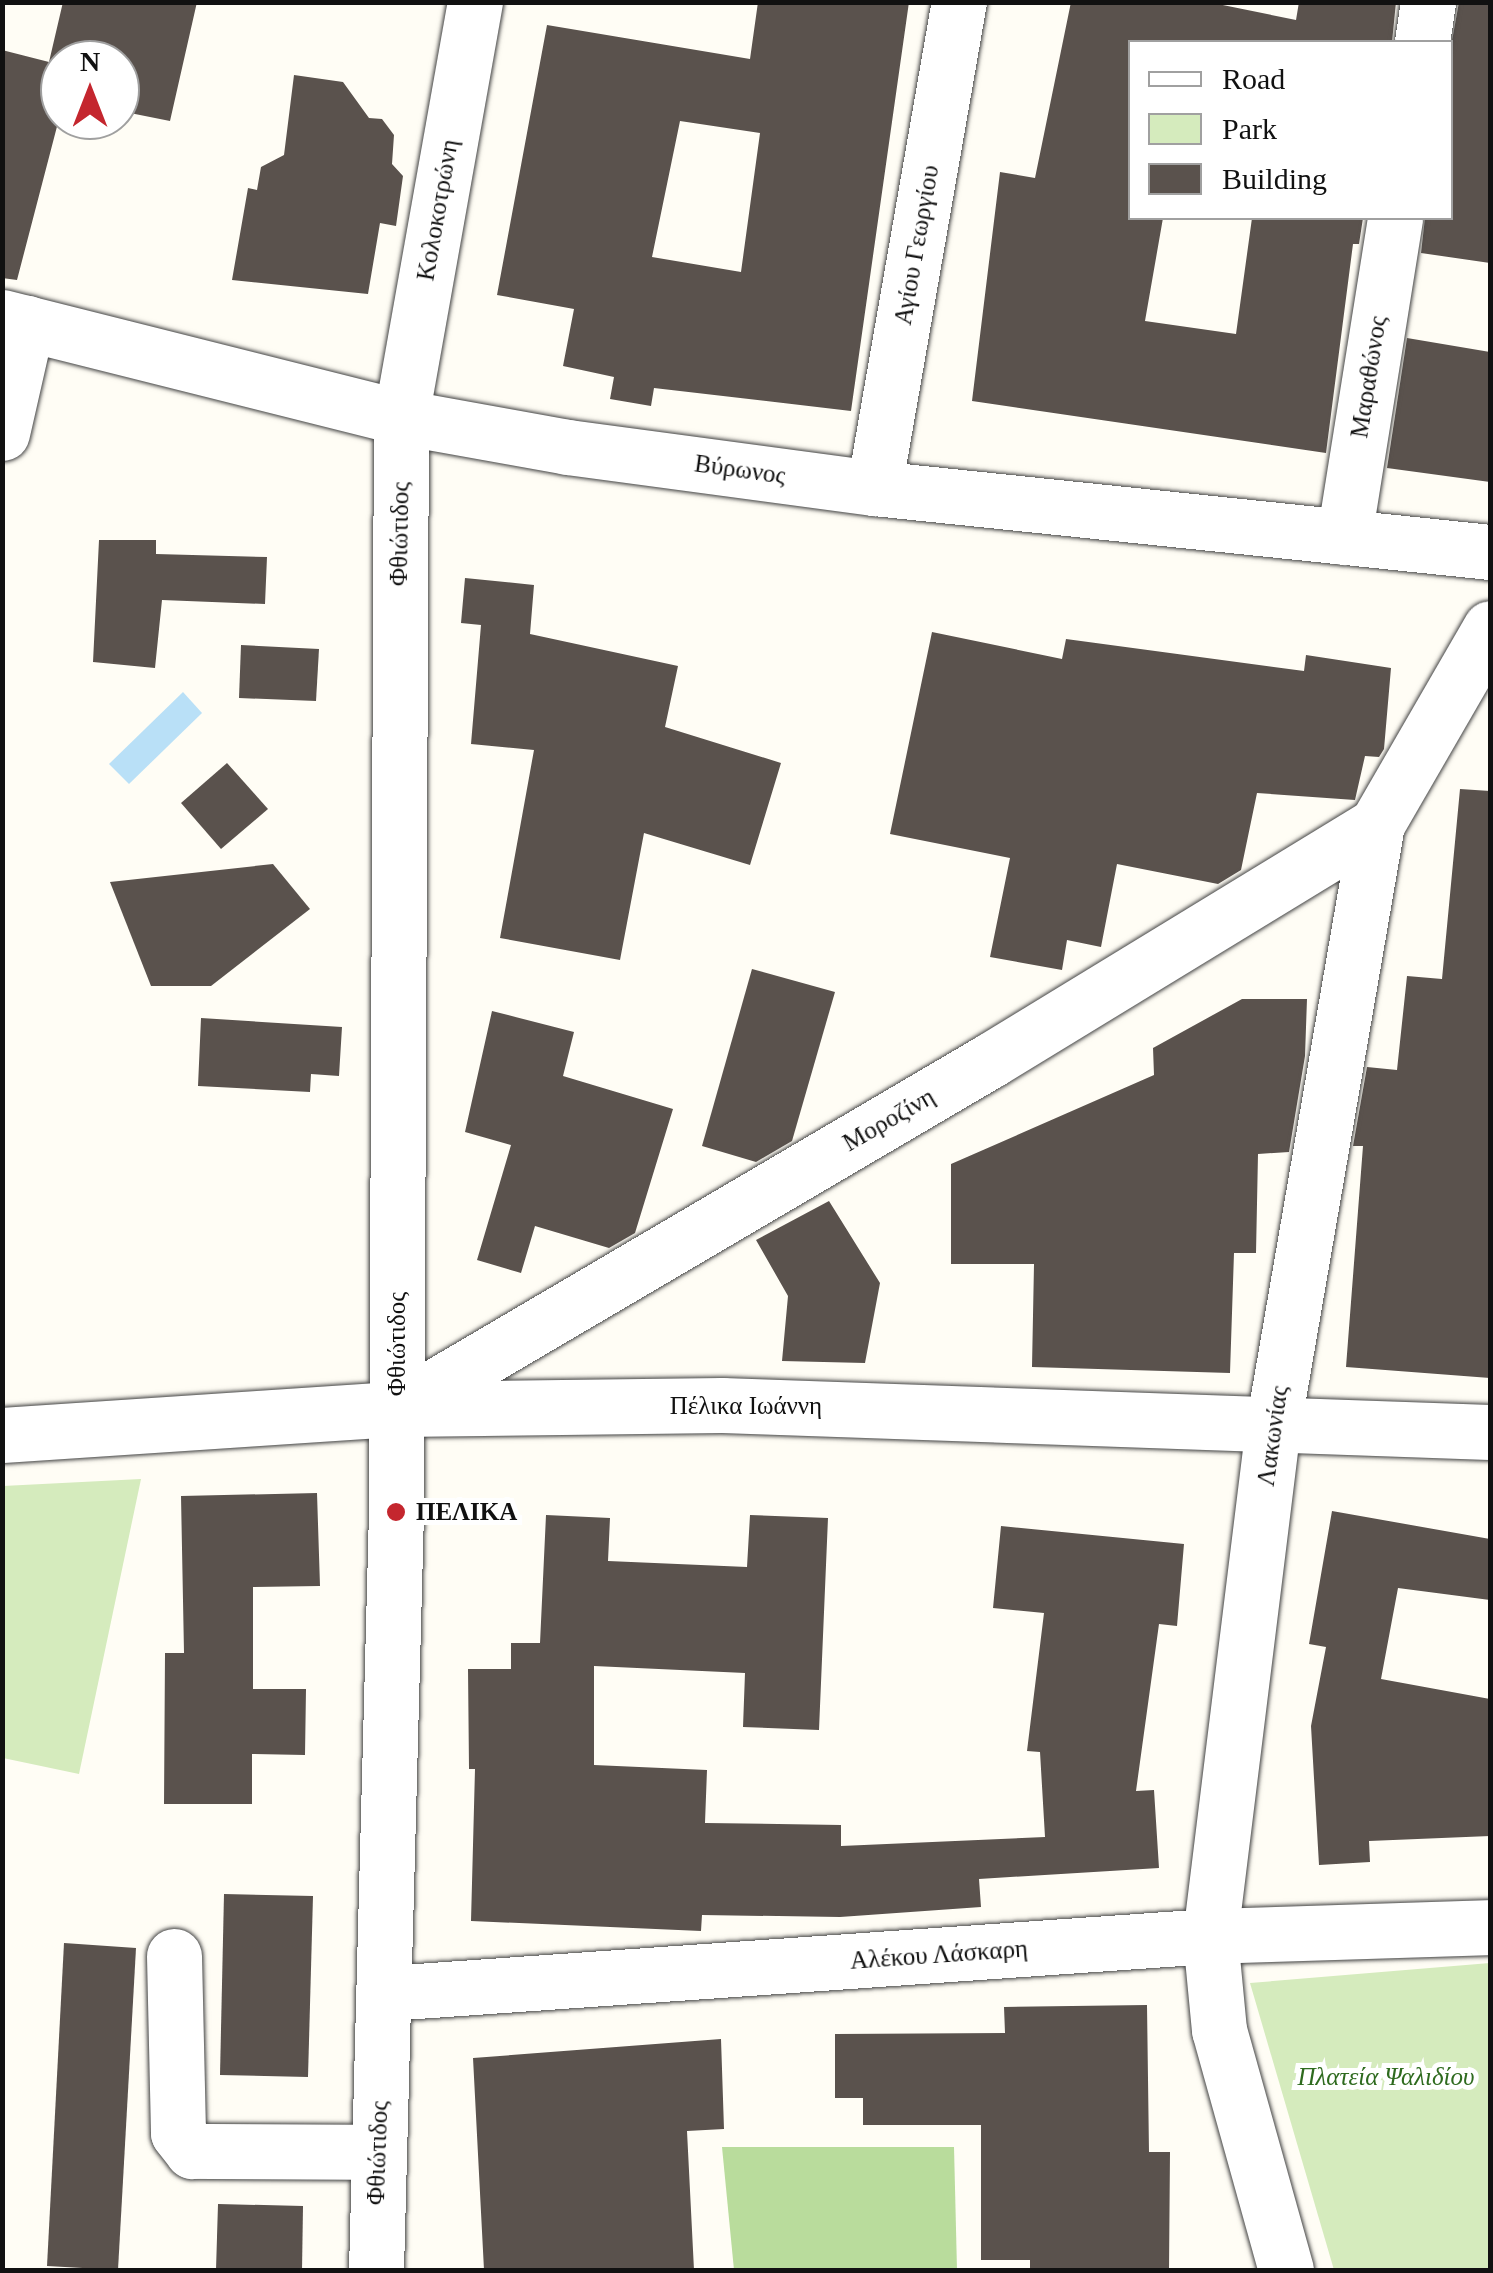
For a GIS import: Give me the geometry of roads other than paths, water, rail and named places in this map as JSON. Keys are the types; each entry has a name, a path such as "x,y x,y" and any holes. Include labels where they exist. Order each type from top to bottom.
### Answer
{"street":[{"name":"Κολοκοτρώνη","path":"401,417 475,2"},
{"name":"Αγίου Γεωργίου","path":"874,488 959,2"},
{"path":"1422,40 1428,2"},
{"name":"Μαραθώνος","path":"1344,537 1394,220"},
{"name":"Βύρωνος","path":"15,320 401,417 874,488 1490,552"},
{"path":"2,433 15,320"},
{"name":"Φθιώτιδος","path":"376,2270 376,2152 388,1994 397,1409 401,417"},
{"name":"Λακωνίας","path":"1286,2270 1219,2030 1210,1936 1273,1426 1377,824 1490,628"},
{"name":"Μοροζίνη","path":"397,1409 991,1060 1377,824"},
{"name":"Πέλικα Ιωάννη","path":"2,1435 397,1409 722,1404 1490,1432"},
{"name":"Αλέκου Λάσκαρη","path":"388,1994 1210,1936 1490,1927"},
{"path":"174,1956 178,2133 192,2152 376,2152"}],"water":[{"path":"183,692 202,713 129,784 109,764"}],"place":[{"name":"ΠΕΛΙΚΑ","path":"396,1512"}],"park label":[{"name":"Πλατεία Ψαλιδίου","path":"1386,2077"}]}
